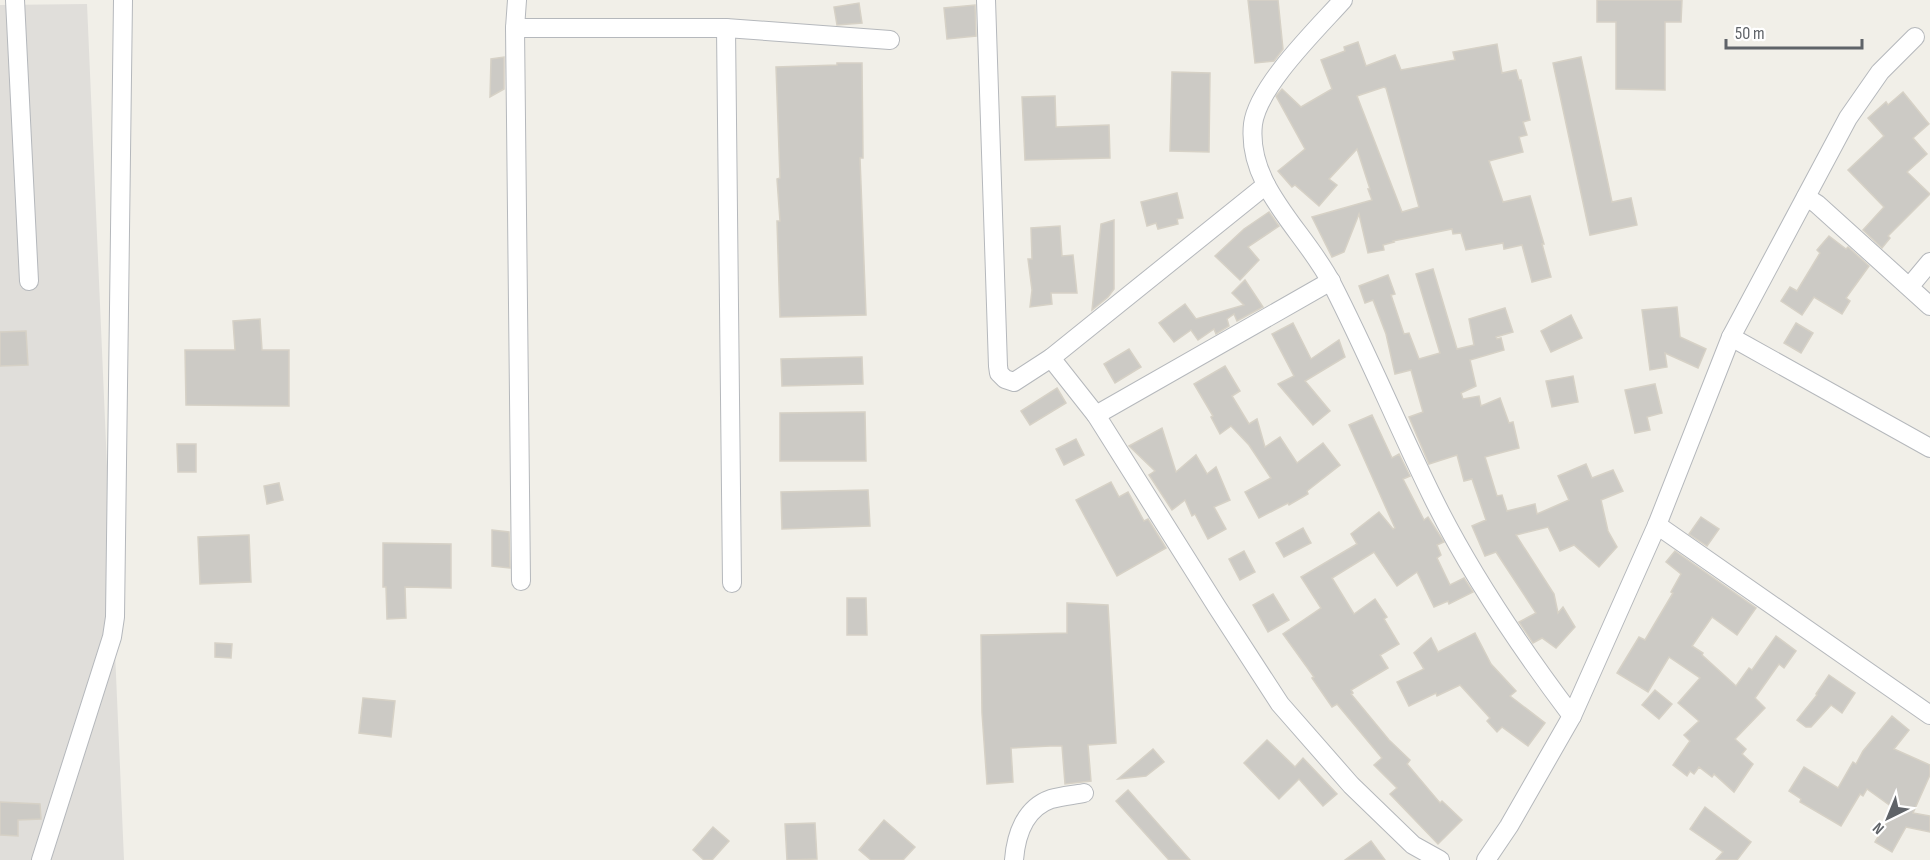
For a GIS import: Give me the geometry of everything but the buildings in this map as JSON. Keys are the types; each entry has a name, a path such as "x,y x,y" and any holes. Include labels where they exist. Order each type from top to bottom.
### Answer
{"street":[{"path":"15,0 29,281"},
{"path":"41,860 112,637 115,616 123,0"},
{"path":"517,0 515,28 521,581"},
{"path":"986,0 999,373 1005,379 1014,382 1051,358 1266,185"},
{"path":"1343,0 1266,91 1253,122 1253,147 1258,167 1266,185 1331,281 1434,500 1480,581 1530,661 1572,716"},
{"path":"515,28 726,27 890,40"},
{"path":"726,27 732,583"},
{"path":"1486,860 1509,826 1572,716 1657,525 1731,337 1848,118 1880,72 1915,37"},
{"path":"1806,197 1817,204 1930,306"},
{"path":"1910,286 1930,262"},
{"path":"1096,415 1331,281"},
{"path":"1731,337 1930,448"},
{"path":"1051,358 1096,415 1216,607 1280,704 1351,785 1413,845 1440,860"},
{"path":"1657,525 1930,715"},
{"path":"1014,860 1016,840 1027,816 1050,800 1084,793"}],"shaded area":[{"path":"87,4 124,860 0,860 0,5"}]}
